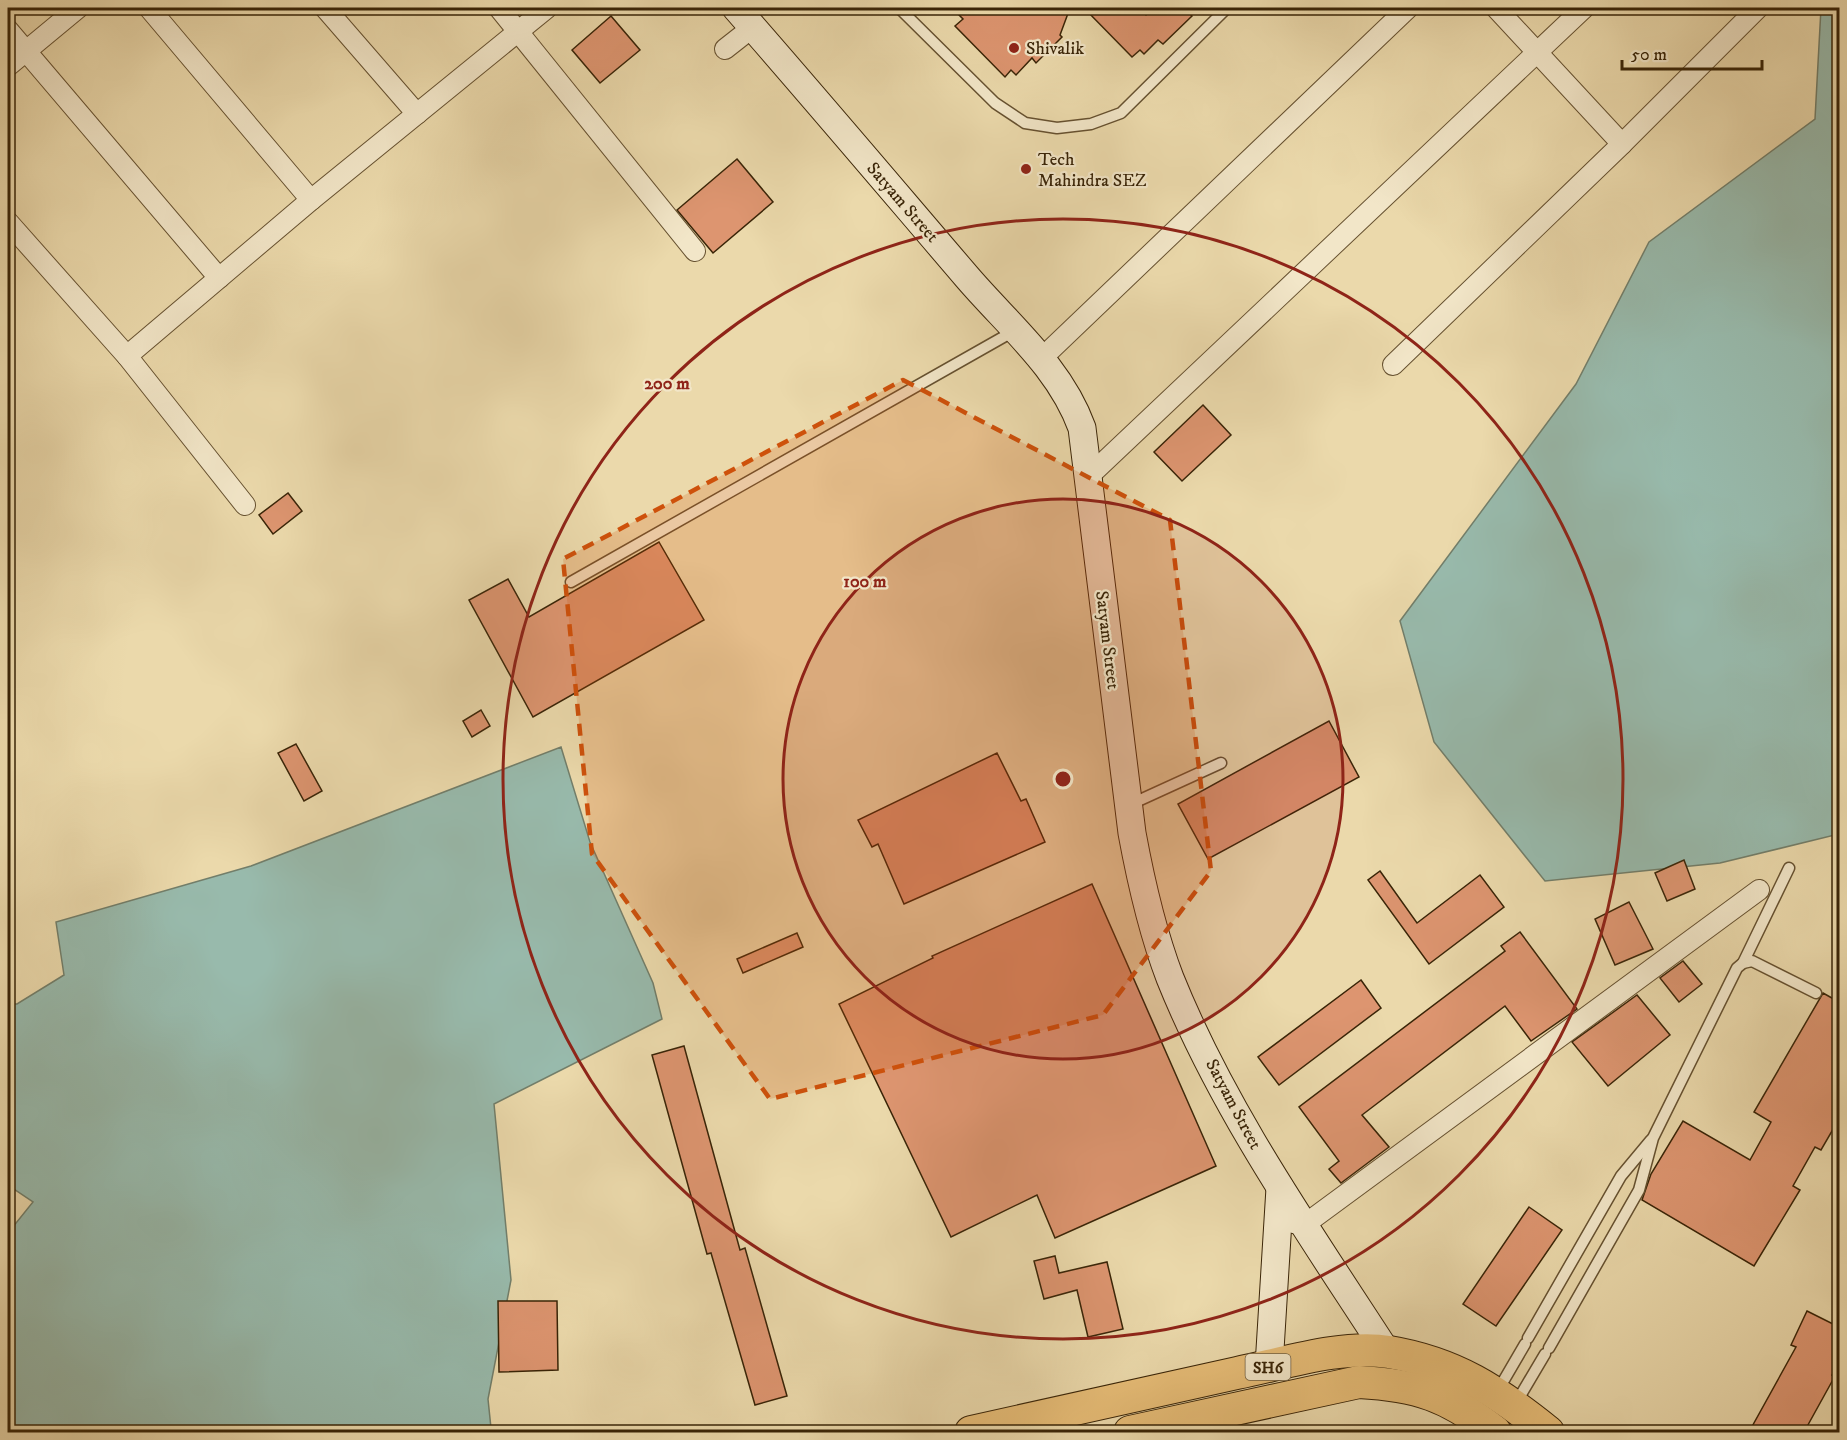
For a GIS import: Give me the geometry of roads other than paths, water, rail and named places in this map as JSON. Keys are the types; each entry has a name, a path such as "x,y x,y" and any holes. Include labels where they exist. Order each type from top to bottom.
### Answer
{"main road":[{"name":"SH6","path":"971,1432 1269,1366 1343,1352 1386,1351 1428,1360 1464,1374 1506,1399 1548,1432"},
{"name":"SH6","path":"1130,1432 1359,1382 1387,1383 1438,1395 1495,1432"}],"street":[{"path":"8,66 78,8"},
{"path":"148,8 311,200"},
{"path":"325,8 417,114"},
{"path":"499,8 695,251"},
{"path":"127,356 311,200 547,8"},
{"path":"1041,358 1408,8"},
{"path":"1496,8 1622,144"},
{"path":"1088,477 1584,8"},
{"path":"1394,365 1622,144 1758,8"},
{"path":"725,49 744,17"},
{"name":"Satyam Street","path":"744,17 1014,331 1041,358 1074,404 1082,428 1129,805 1142,889 1170,977 1240,1120 1280,1188 1291,1223 1269,1366"},
{"path":"8,30 219,278"},
{"path":"8,222 127,356 245,505"},
{"path":"1386,1351 1291,1223 1759,890"}],"lane":[{"path":"899,8 995,103 1025,123 1057,128 1091,124 1121,113 1227,8"},
{"path":"572,582 1014,331"},
{"path":"1129,805 1221,763"},
{"path":"1506,1399 1547,1351 1639,1190 1653,1138 1789,868"},
{"path":"1743,963 1752,961 1816,993"},
{"path":"1506,1399 1526,1341 1621,1176 1653,1138"}],"place":[{"name":"Shivalik","path":"1014,48"},
{"name":"Tech Mahindra SEZ","path":"1026,169"}]}
